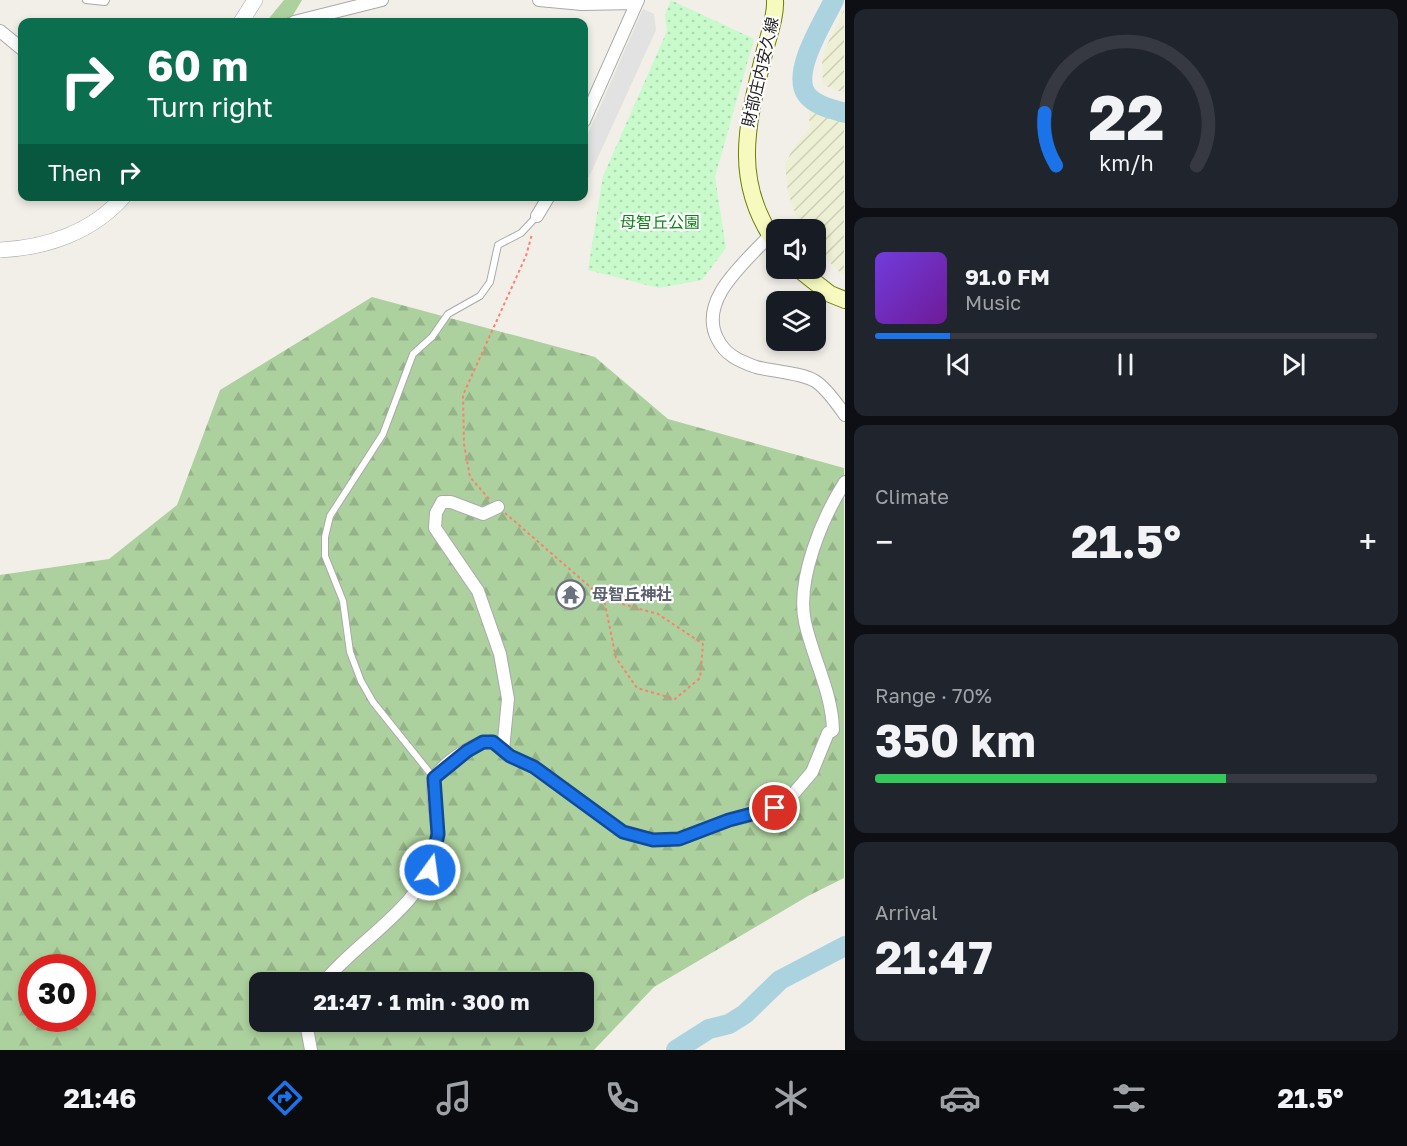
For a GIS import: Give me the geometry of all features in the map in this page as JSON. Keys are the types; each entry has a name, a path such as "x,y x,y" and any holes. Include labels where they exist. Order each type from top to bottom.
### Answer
{"main road":[{"name":"財部庄内安久線","path":"766,224 754,196 747,171 745,142 776,0"},
{"path":"811,279 830,294 844,300"}],"street":[{"path":"244,18 255,0"},
{"path":"310,18 382,0"},
{"path":"539,0 582,4 637,1 588,112"},
{"path":"0,32 18,46"},
{"path":"0,250 30,249 68,235 99,220 119,201"},
{"path":"537,216 546,201"},
{"path":"766,247 717,297 712,321 715,334 722,348 733,358 764,369 814,380 844,415"},
{"path":"334,972 395,913 430,870 438,834 434,778 467,751 483,742 493,742 534,767 632,837 679,839 729,820 759,814 789,799 812,772 828,733 833,730 832,712 805,621 802,590 806,570 844,482"},
{"path":"498,507 483,514 451,502 442,502 436,513 435,528 478,591 500,654 508,699 503,750"},
{"path":"308,1032 311,1050"}],"lane":[{"path":"86,0 105,2 106,0"},
{"path":"434,778 373,702 361,681 350,652 343,600 325,555 325,537 330,516 383,434 413,354 432,337 448,314 480,296 490,282 498,245 521,233 537,216"}],"path":[{"path":"537,216 526,256 463,395 464,444 470,477 479,490 604,599 658,614 703,644 700,678 675,699 637,688 616,658 604,599"}],"green space":[{"path":"284,0 302,0 291,18 269,18"},
{"name":"母智丘公園","path":"671,0 754,39 715,177 726,248 702,280 659,288 588,270 603,176 667,31 665,14"},
{"path":"844,10 844,93 823,85 822,63 825,49"},
{"path":"808,103 844,118 844,276 826,259 826,219 797,219 788,193 785,165 793,148 810,127"},
{"path":"372,297 595,357 668,419 844,468 844,878 808,896 654,987 594,1050 0,1050 0,575 109,559 177,505 220,390"}],"shaded area":[{"path":"643,9 654,14 656,30 589,177 588,134"}],"waterway":[{"path":"834,0 810,47 805,61 803,85 807,95 815,102 845,113"},
{"path":"676,1050 709,1029 729,1024 745,1014 780,980 845,946"}],"place":[{"name":"母智丘神社","path":"571,594"}],"route":[{"path":"430,870 438,834 434,778 438,772 467,751 488,741 493,742 510,756 534,767 632,837 653,840 679,839 729,820 775,808"}]}
